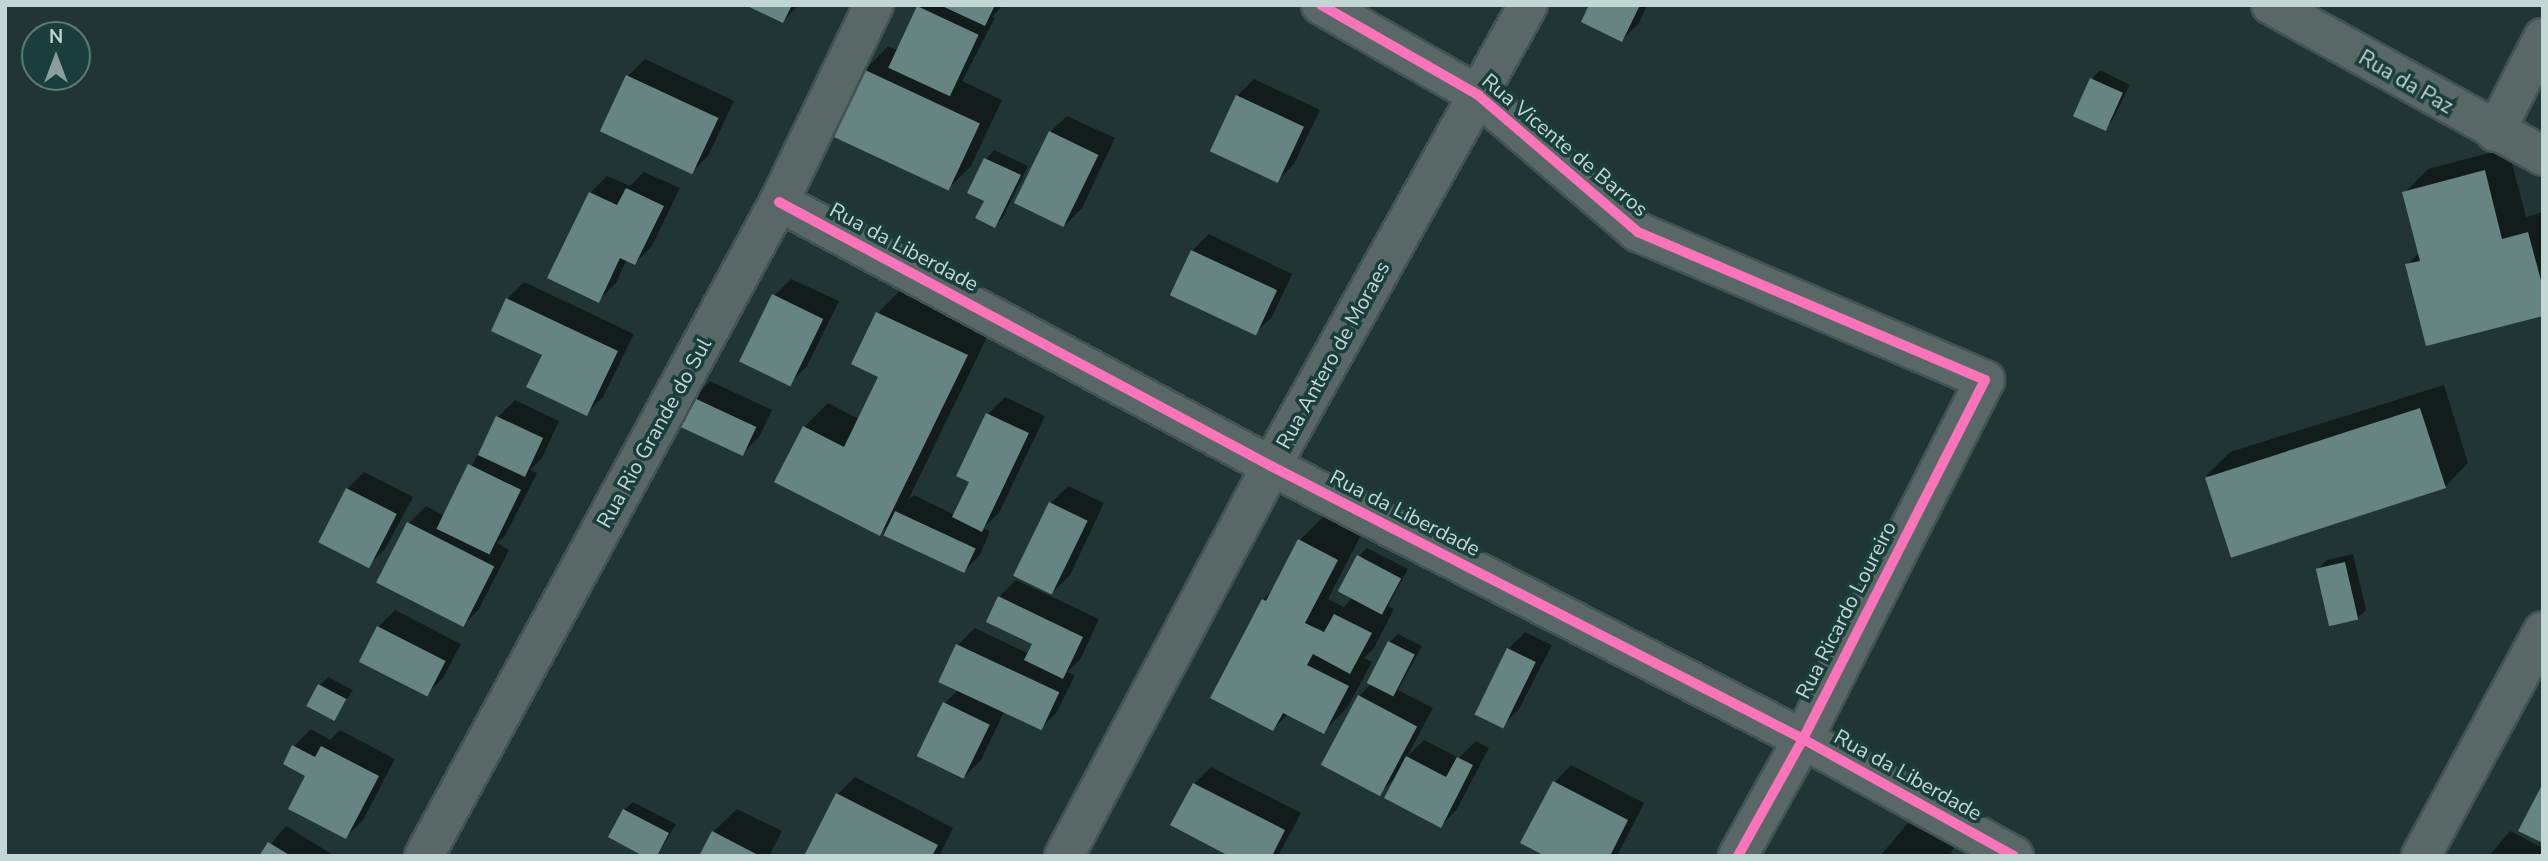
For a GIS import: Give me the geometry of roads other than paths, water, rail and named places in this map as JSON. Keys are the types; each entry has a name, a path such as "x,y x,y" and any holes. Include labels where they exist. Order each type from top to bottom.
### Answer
{"street":[{"name":"Rua Rio Grande do Sul","path":"424,856 779,202 874,5"},
{"name":"Rua Vicente de Barros","path":"1321,5 1478,95 1638,232 1985,380"},
{"name":"Rua Antero de Moraes","path":"1065,856 1271,466 1528,5"},
{"name":"Rua da Paz","path":"2271,5 2495,132 2543,156"},
{"path":"2495,132 2543,38"},
{"name":"Rua da Liberdade","path":"779,202 1271,466 1803,739 2014,856"},
{"name":"Rua Ricardo Loureiro","path":"1738,856 1803,739 1985,380"},
{"path":"2421,856 2541,638"}]}
